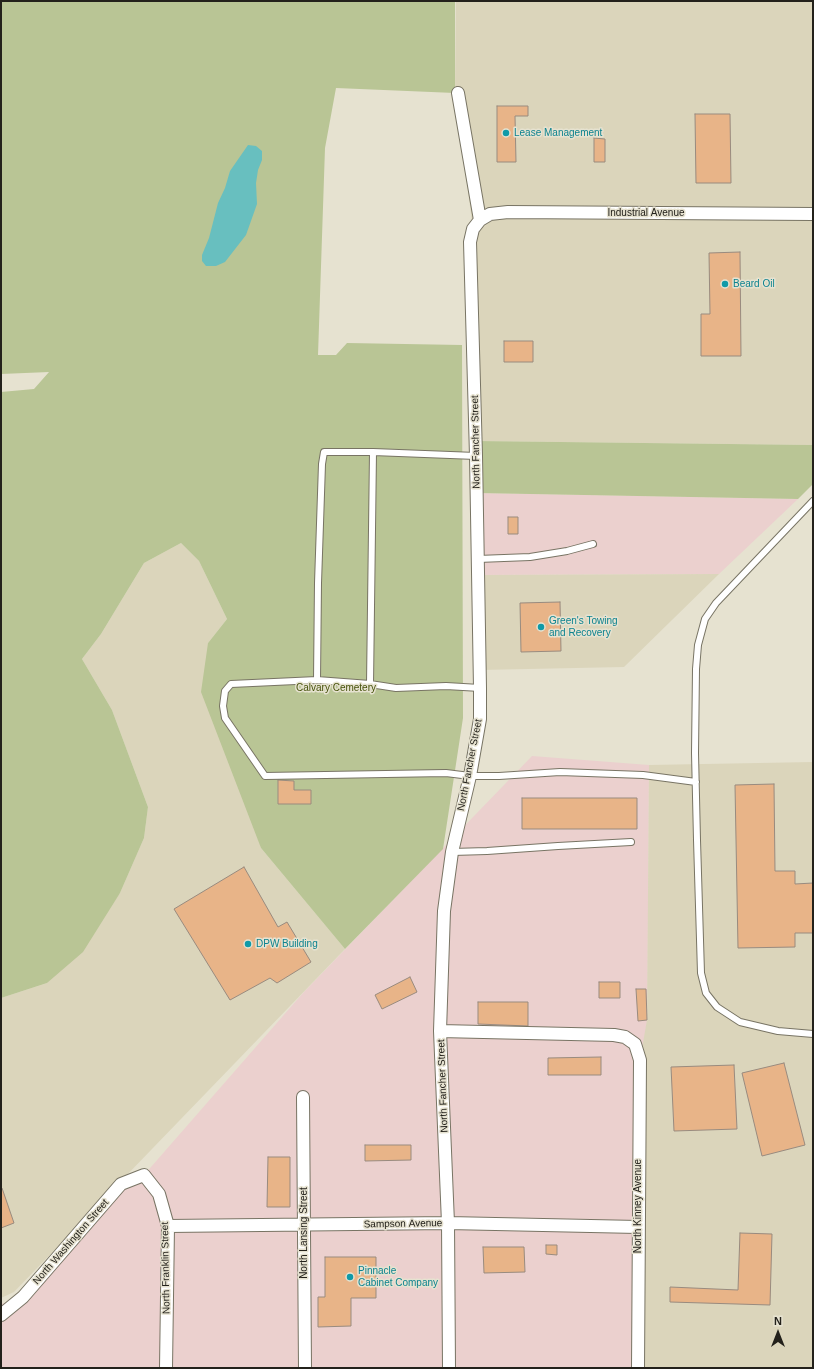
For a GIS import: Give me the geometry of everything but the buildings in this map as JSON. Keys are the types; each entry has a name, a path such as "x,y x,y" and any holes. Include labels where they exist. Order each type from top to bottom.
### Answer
{"street":[{"path":"458,93 480,220"},
{"name":"Industrial Avenue","path":"480,220 490,214 508,212 813,214"},
{"name":"North Fancher Street","path":"449,1368 448,1223 440,1031 444,911 452,852 470,776 480,719 476,456 470,242 473,229 480,220"},
{"name":"North Kinney Avenue","path":"440,1031 614,1035 625,1037 635,1044 640,1060 638,1368"},
{"name":"North Lansing Street","path":"303,1097 305,1368"},
{"name":"North Franklin Street","path":"144,1175 159,1194 168,1226 166,1368"},
{"name":"North Washington Street","path":"1,1315 23,1297 122,1184 144,1175"},
{"name":"Sampson Avenue","path":"168,1226 448,1223 638,1227"}],"lane":[{"path":"317,680 318,575 322,464 324,452 373,452 476,456"},
{"path":"370,684 373,452"},
{"path":"813,501 716,603 705,619 698,645 696,669 696,782 702,973 706,993 717,1007 740,1022 778,1031 813,1034"},
{"path":"478,559 530,557 567,551 593,544"},
{"path":"480,688 446,686 396,688 370,684 317,680 231,684 225,691 223,706 225,718 265,776 446,772 470,776 499,776 567,773 642,775 696,782"},
{"path":"452,852 631,842"}],"shaded area":[{"path":"456,1 813,1 813,445 476,441 473,229 455,93"},
{"path":"477,493 798,499 719,574 478,575"},
{"path":"181,543 199,561 227,619 208,643 261,848 345,949 14,1292 1,1298 1,998 47,983 120,893 144,838 148,807 112,710 82,659 101,634 144,563"},
{"path":"719,574 624,667 480,670 478,575"},
{"path":"532,756 649,765 645,1368 1,1368 1,1304 23,1297 121,1184 144,1175 303,993"},
{"path":"813,762 813,1368 642,1368 640,1060 647,1020 649,765"}],"green space":[{"name":"Calvary Cemetery","path":"1,1 455,1 455,93 336,88 325,148 318,355 336,355 347,343 462,345 463,718 443,849 345,949 261,848 201,692 208,643 227,619 199,561 181,543 144,563 101,634 82,659 112,710 148,807 144,838 120,893 83,952 47,983 1,998 1,392 34,389 49,372 1,374"},
{"path":"476,441 813,445 813,484 798,499 477,493"}],"water":[{"path":"248,145 256,146 262,151 262,160 258,170 256,183 257,204 246,235 225,262 216,266 206,266 202,261 202,255 209,238 218,203 225,188 230,171"}],"place":[{"name":"Lease Management","path":"506,133"},
{"name":"Beard Oil","path":"725,284"},
{"name":"Green's Towing and Recovery","path":"541,627"},
{"name":"DPW Building","path":"248,944"},
{"name":"Pinnacle Cabinet Company","path":"350,1277"}]}
